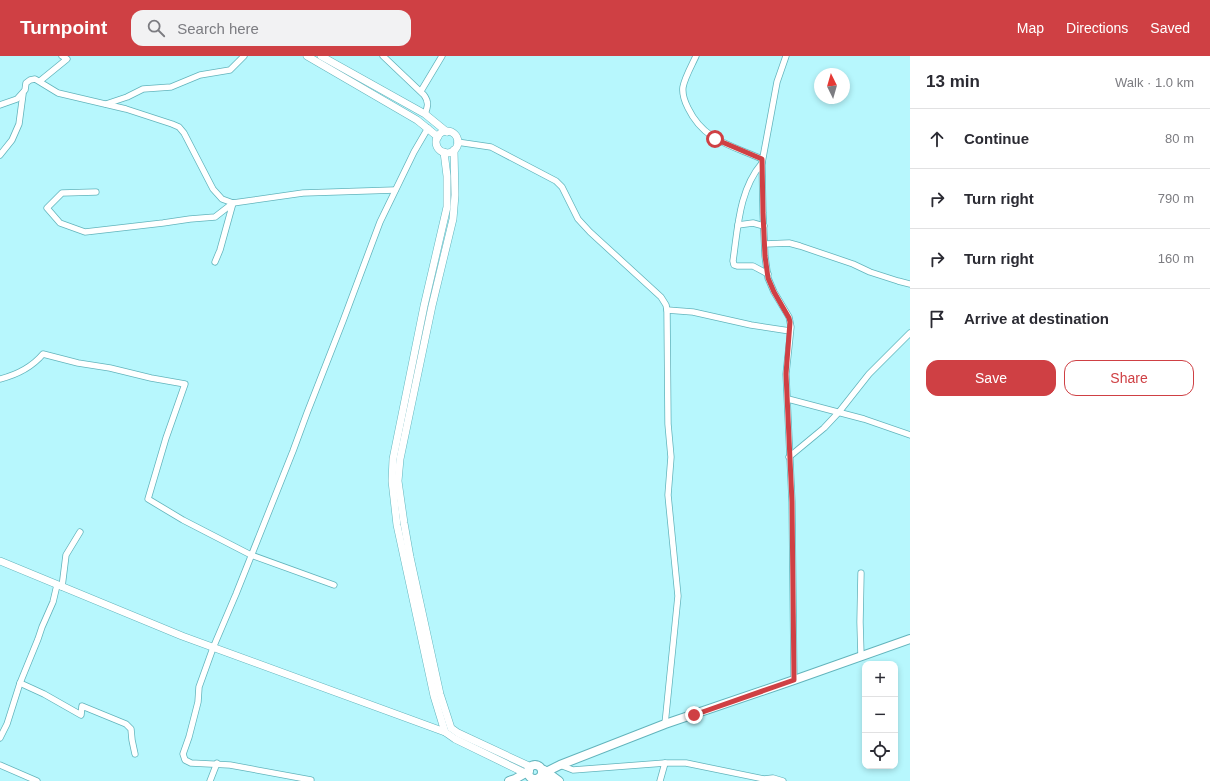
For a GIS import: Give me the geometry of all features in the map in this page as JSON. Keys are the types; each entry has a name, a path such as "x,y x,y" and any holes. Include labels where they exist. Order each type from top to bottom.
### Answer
{"main road":[{"path":"512,780 536,773 665,724 794,680 910,638"},
{"path":"536,773 550,781"},
{"path":"536,773 559,781"}],"street":[{"path":"40,81 67,59 62,56"},
{"path":"106,104 127,98 143,89 171,86 200,75 230,70 244,56"},
{"path":"307,56 417,120 438,137"},
{"path":"321,56 425,114 447,132 454,135 457,142 454,150 455,195 453,219 432,306 400,459 399,490 410,557 438,687 444,710 451,728 536,773"},
{"path":"384,56 422,91 428,101 428,107 425,114"},
{"path":"422,91 442,56"},
{"path":"696,56 683,88 687,106 695,121 702,130 715,139 762,161"},
{"path":"786,56 777,82 762,161 764,226 768,274 771,287 789,318 790,331 786,374 792,502 794,680"},
{"path":"0,155 12,140 19,124 26,83 35,79 58,93 106,104 179,127 184,133 212,189 222,199 232,203 303,193 395,190"},
{"path":"0,104 17,99 23,94"},
{"path":"311,780 217,763 191,763 185,760 183,754 198,702 199,687 213,648 293,451 380,222 428,128"},
{"path":"447,132 442,133 438,137 437,145 439,150 444,152 454,150"},
{"path":"457,142 491,147 556,181 562,188 578,219 590,232 661,297 666,305 668,417 671,457 668,495 678,596 665,724"},
{"path":"444,152 447,184 447,207 422,314 393,459 392,481 397,525 434,696 445,732"},
{"path":"762,161 754,173 743,200 733,261 734,265 753,266 768,274"},
{"path":"96,192 62,193 47,208 60,223 85,232 215,217 232,203"},
{"path":"215,262 220,250 232,203"},
{"path":"738,225 752,223 764,226"},
{"path":"765,244 789,244 800,246 853,264 870,272 910,284"},
{"path":"667,310 693,312 751,325 790,331"},
{"path":"789,457 824,428 839,412 869,374 910,333"},
{"path":"0,379 11,376 25,369 37,361 43,354 78,363 110,368 151,378 185,384 166,438 148,499 183,520 251,555 334,585"},
{"path":"788,399 839,412 910,435"},
{"path":"0,738 7,724 20,683 38,640 42,626 60,586 66,555 80,532"},
{"path":"0,561 213,648 445,732 455,739 536,773"},
{"path":"861,574 861,656"},
{"path":"20,683 50,697 81,715 82,706 126,724 131,728 135,754"},
{"path":"210,781 217,763"},
{"path":"660,781 664,763"},
{"path":"560,764 573,770 664,763 686,764 764,779 773,778 783,781"},
{"path":"0,765 37,781"}],"route":[{"path":"694,715 794,680 792,609 792,502 786,374 791,327 789,318 771,287 768,278 765,256 762,159 715,139"}]}
